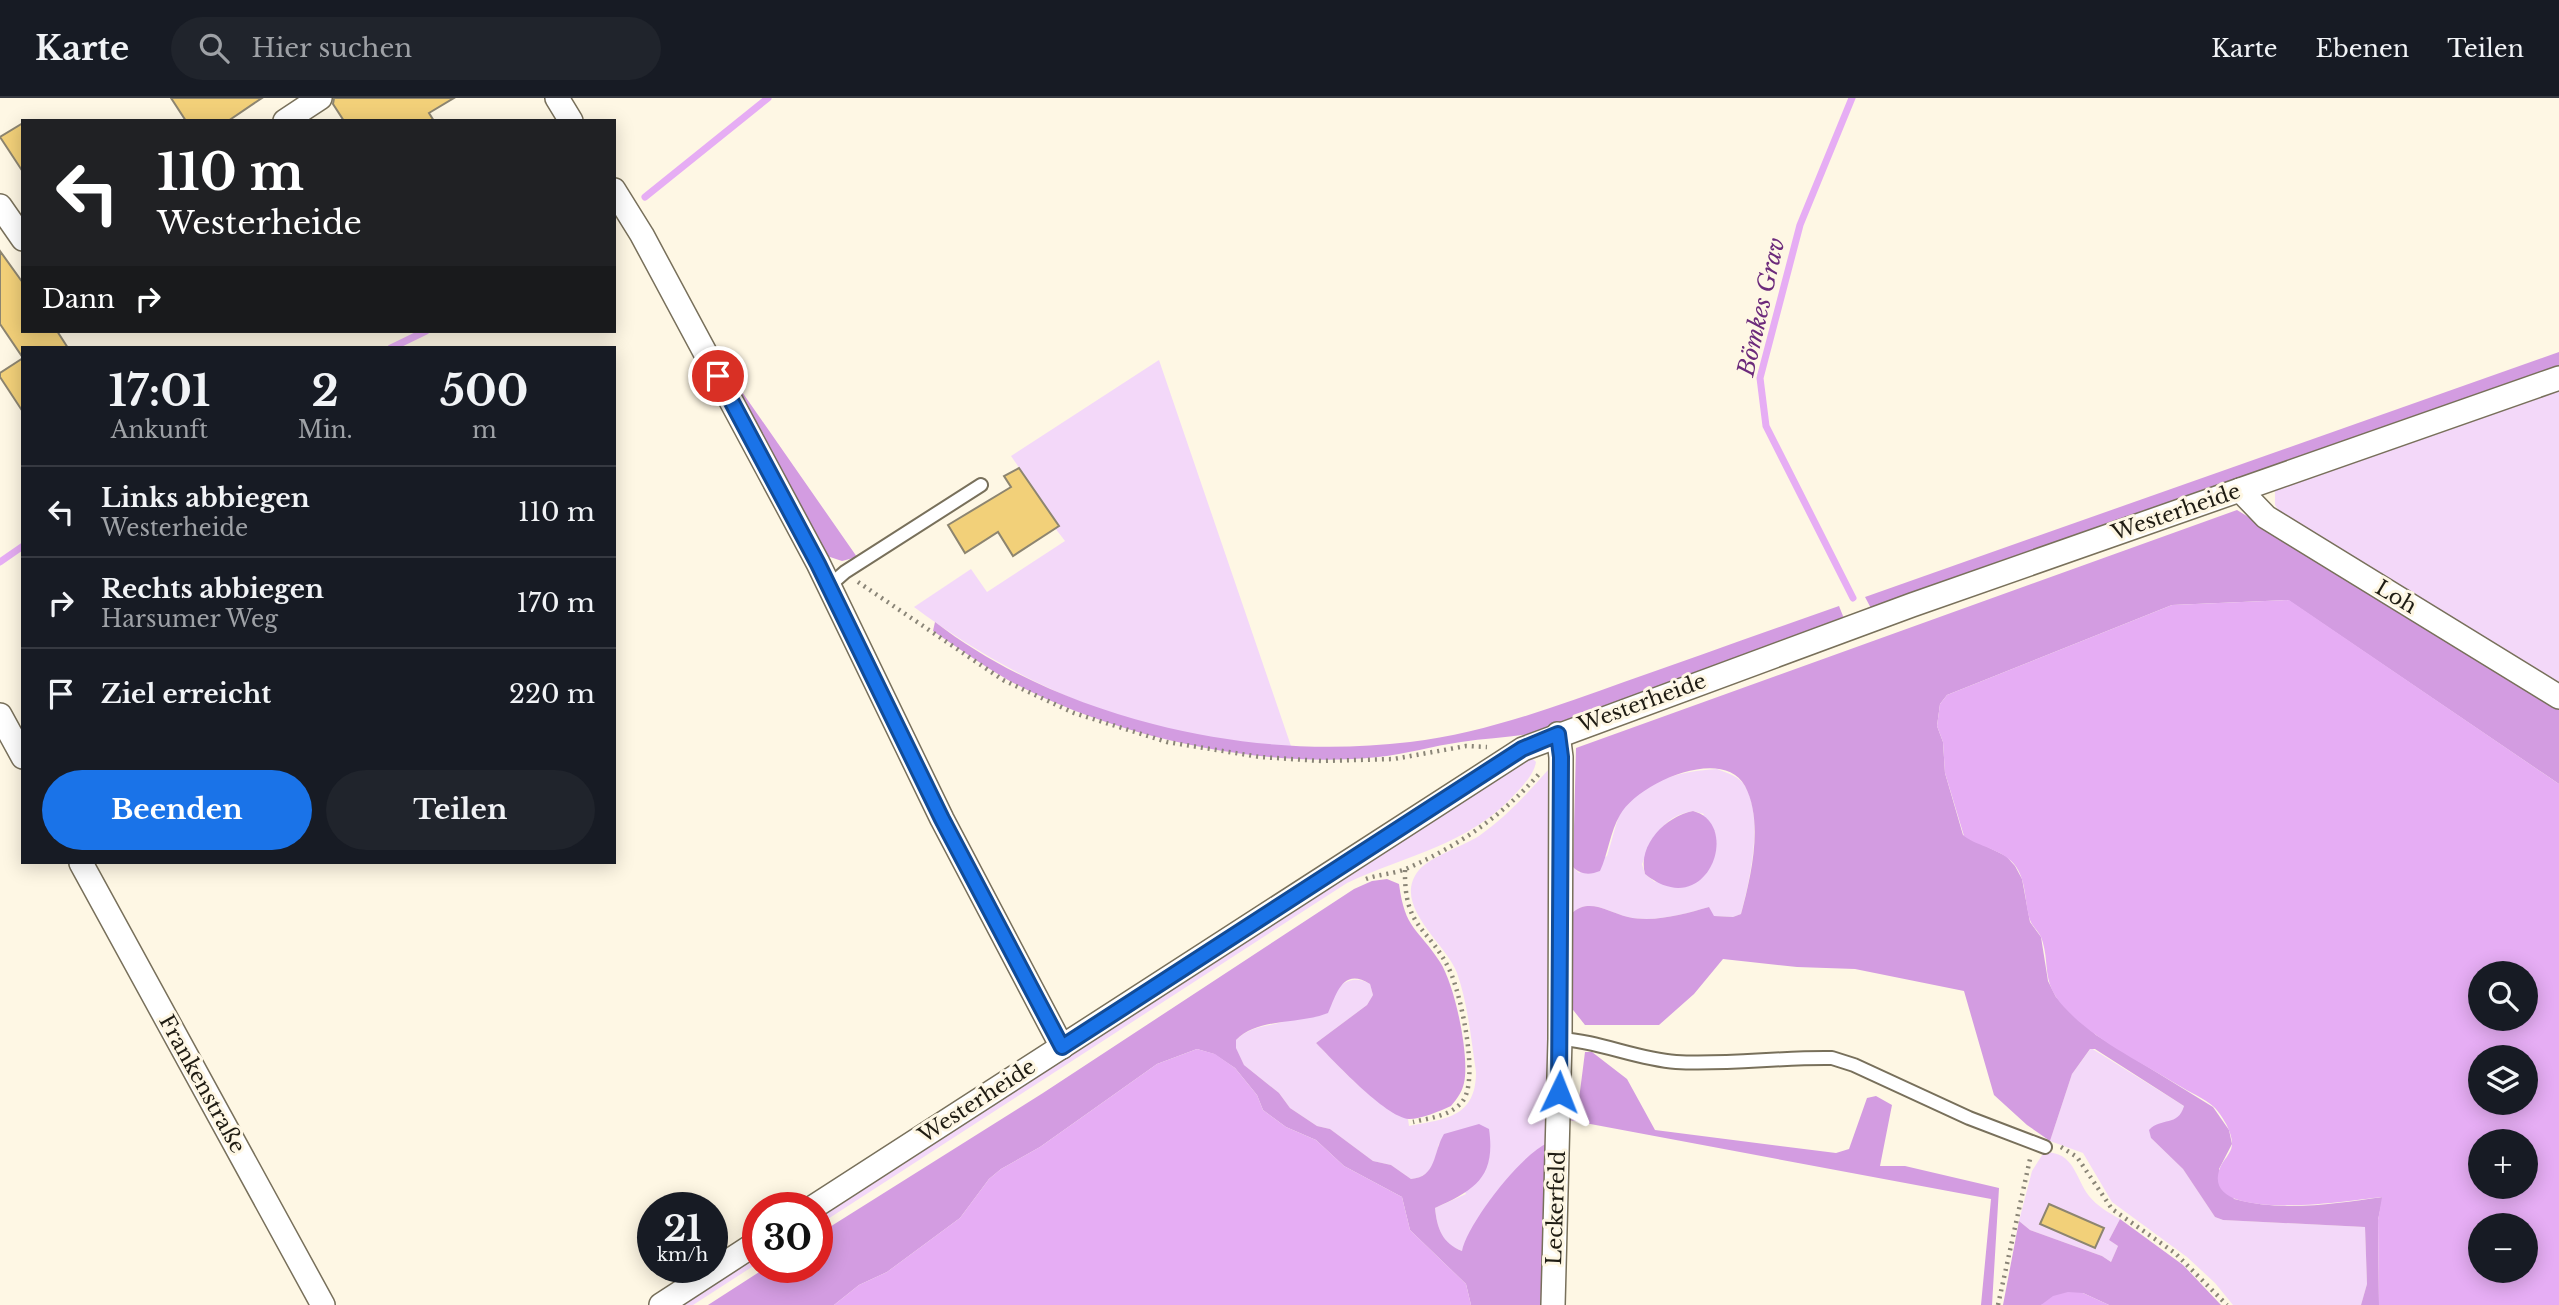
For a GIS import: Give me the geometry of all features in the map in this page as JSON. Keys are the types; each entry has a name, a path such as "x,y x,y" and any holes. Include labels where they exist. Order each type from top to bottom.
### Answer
{"street":[{"path":"288,119 320,98"},
{"path":"557,98 570,119"},
{"path":"616,193 837,579 942,819 1062,1047"},
{"path":"0,206 21,236"},
{"name":"Westerheide","path":"833,1194 1522,749 1559,745 2240,490 2559,378"},
{"name":"Loh","path":"2240,490 2266,517 2559,696"},
{"path":"0,715 21,753"},
{"name":"Leckerfeld","path":"1553,1305 1560,1039 1559,745"},
{"name":"Frankenstraße","path":"82,864 323,1305"},
{"path":"661,1305 742,1252"}],"lane":[{"path":"837,579 981,485"},
{"path":"1560,1039 1585,1041 1630,1055 1674,1062 1832,1058 1854,1065 1969,1118 2045,1147"}],"path":[{"path":"837,579 1003,680 1074,713 1167,742 1260,757 1321,761 1394,759 1466,746 1522,749"},
{"path":"1357,884 1377,875 1405,870 1493,820 1541,772 1559,745"},
{"path":"1405,870 1408,906 1416,925 1451,973 1471,1068 1469,1087 1464,1100 1455,1109 1413,1122"},
{"path":"1998,1305 2031,1154 2045,1147 2068,1149 2112,1209 2175,1253 2227,1305"}],"shaded area":[{"path":"708,343 857,557 842,561 824,555 764,437"},
{"path":"2559,352 2559,369 1873,612 1865,597"},
{"path":"1159,360 1291,746 1240,743 1190,735 1140,723 1092,706 1044,686 999,662 914,607 971,569 987,592 1065,541 1055,528 1059,525 1011,456"},
{"path":"2559,389 2559,689 2284,519 2275,505 2275,490"},
{"path":"2237,510 2559,708 2559,784 2288,600 2172,605 1947,695 1940,704 1937,726 1943,742 1945,773 1963,835 2006,856 2022,879 2030,922 2041,937 2048,981 2056,997 2096,1035 2213,1107 2229,1130 2232,1144 2219,1169 2234,1199 2289,1206 2383,1197 2378,1220 2379,1305 2361,1305 2367,1284 2365,1227 2223,1220 2215,1217 2183,1169 2151,1138 2149,1130 2178,1117 2184,1106 2095,1049 2090,1049 2072,1074 2050,1141 2027,1125 1994,1095 1964,991 1855,969 1797,967 1723,959 1694,994 1659,1025 1585,1025 1570,1006 1572,913 1579,908 1593,906 1638,919 1669,917 1709,907 1714,916 1733,917 1741,914 1752,867 1755,833 1751,800 1745,786 1734,774 1718,769 1700,769 1661,781 1629,803 1617,822 1600,871 1589,874 1579,872 1573,867 1576,748"},
{"path":"2289,600 2559,784 2559,1305 2379,1305 2378,1220 2382,1197 2315,1204 2255,1204 2232,1198 2219,1186 2220,1168 2232,1145 2229,1130 2220,1115 2206,1101 2103,1040 2064,1007 2052,989 2044,946 2030,920 2018,870 2003,855 1964,836 1945,773 1943,742 1937,726 1940,704 1947,695 2172,605"},
{"path":"1839,606 1845,621 1535,733 1461,742 1388,756 1333,760 1237,753 1139,732 1049,700 1008,680 933,631 935,622 1012,671 1067,696 1124,716 1217,738 1281,745 1346,746 1410,742 1492,726 1572,701"},
{"path":"1532,758 1536,762 1526,782 1516,793 1478,825 1436,847 1347,883 833,1216 833,1205"},
{"path":"1717,769 1736,777 1745,786 1754,815 1754,849 1741,914 1733,917 1713,916 1709,907 1669,917 1638,919 1593,906 1579,908 1572,913 1573,867 1579,873 1607,856 1618,819 1635,795 1660,780 1689,772","holes":["1693,811 1704,814 1655,882 1645,874 1642,864 1655,837 1666,823"]},
{"path":"1548,770 1551,785 1548,1143 1462,1251 1445,1240 1437,1222 1435,1208 1466,1194 1439,1143 1431,1167 1418,1178 1411,1179 1391,1165 1373,1161 1330,1129 1317,1126 1290,1108 1279,1093 1244,1065 1236,1049 1236,1040 1254,1029 1332,1004 1336,991 1345,982 1364,981 1370,984 1373,995 1367,1005 1316,1043 1370,1095 1408,1119 1409,1126 1446,1118 1465,1107 1475,1087 1476,1072 1464,997 1451,962 1416,910 1411,897 1412,883 1424,865 1479,836 1498,821"},
{"path":"1693,811 1708,819 1715,833 1716,850 1711,866 1701,879 1686,887 1667,886 1645,874 1645,853 1664,825"},
{"path":"1387,879 1399,884 1409,920 1440,962 1451,987 1463,1039 1465,1071 1462,1089 1451,1106 1419,1118 1399,1116 1360,1087 1316,1043 1367,1005 1373,995 1370,984 1360,979 1347,981 1342,985 1328,1013 1256,1028 1236,1040 1236,1048 1244,1065 1279,1093 1290,1108 1317,1126 1330,1129 1373,1161 1391,1165 1411,1179 1426,1174 1430,1169 1444,1134 1479,1124 1489,1129 1489,1159 1480,1180 1461,1195 1435,1208 1437,1222 1445,1239 1462,1251 1474,1224 1497,1191 1524,1160 1548,1143 1545,1305 1471,1305 1466,1284 1410,1230 1402,1197 1344,1166 1316,1140 1286,1127 1263,1110 1257,1095 1235,1068 1214,1054 1197,1049 1157,1064 1040,1147 1001,1169 989,1179 960,1218 887,1272 859,1285 834,1305 708,1305 742,1283 833,1283 833,1225 1043,1093 1354,889 1372,881"},
{"path":"2091,1048 2184,1106 2181,1115 2151,1138 2183,1169 2215,1217 2223,1220 2365,1227 2367,1284 2361,1305 2233,1305 2215,1283 2187,1257 2112,1202 2083,1153 2050,1141 2072,1074"},
{"path":"1197,1049 1215,1054 1235,1068 1257,1095 1263,1110 1286,1127 1316,1140 1344,1166 1402,1197 1410,1230 1466,1284 1471,1305 834,1305 859,1285 887,1272 960,1218 989,1179 1001,1169 1040,1147 1157,1064"},
{"path":"1585,1052 1592,1052 1627,1079 1655,1130 1836,1153 1849,1149 1867,1098 1876,1096 1892,1105 1880,1166 1905,1166 1999,1188 1992,1305 1981,1305 1991,1199 1569,1120 1577,1115"},
{"path":"2044,1152 2062,1156 2068,1161 2092,1200 2120,1219 2109,1240 2118,1246 2111,1262 2102,1256 2030,1230 2019,1221 2032,1171"},
{"path":"2120,1219 2183,1265 2221,1305 2109,1305 2083,1293 2041,1305 2003,1305 2019,1221 2030,1230 2102,1256 2111,1262 2118,1246 2109,1240"},
{"path":"742,1263 742,1273 728,1282 728,1272"},
{"path":"711,1283 727,1283 693,1305 676,1305"},
{"path":"2068,1292 2083,1293 2109,1305 2041,1305 2053,1296"}],"building":[{"path":"171,98 262,98 231,119 185,119"},
{"path":"334,98 454,98 429,113 433,119 343,119 333,104"},
{"path":"21,124 21,169 0,137"},
{"path":"0,251 21,280 21,333 58,333 67,346 21,346 21,355 0,324"},
{"path":"21,359 21,409 0,377 0,373"},
{"path":"1019,468 1059,526 1013,556 998,532 965,553 948,525 1011,487 1004,476"},
{"path":"2049,1204 2104,1228 2095,1248 2040,1224"}],"waterway":[{"path":"645,197 768,98"},
{"name":"Bömkes Grav","path":"1852,98 1800,225 1760,378 1766,426 1853,598"},
{"path":"395,346 422,333"},
{"path":"0,562 21,547"}],"route":[{"path":"718,376 818,564 942,819 1062,1047 1522,749 1558,734 1561,757 1559,1092"}]}
